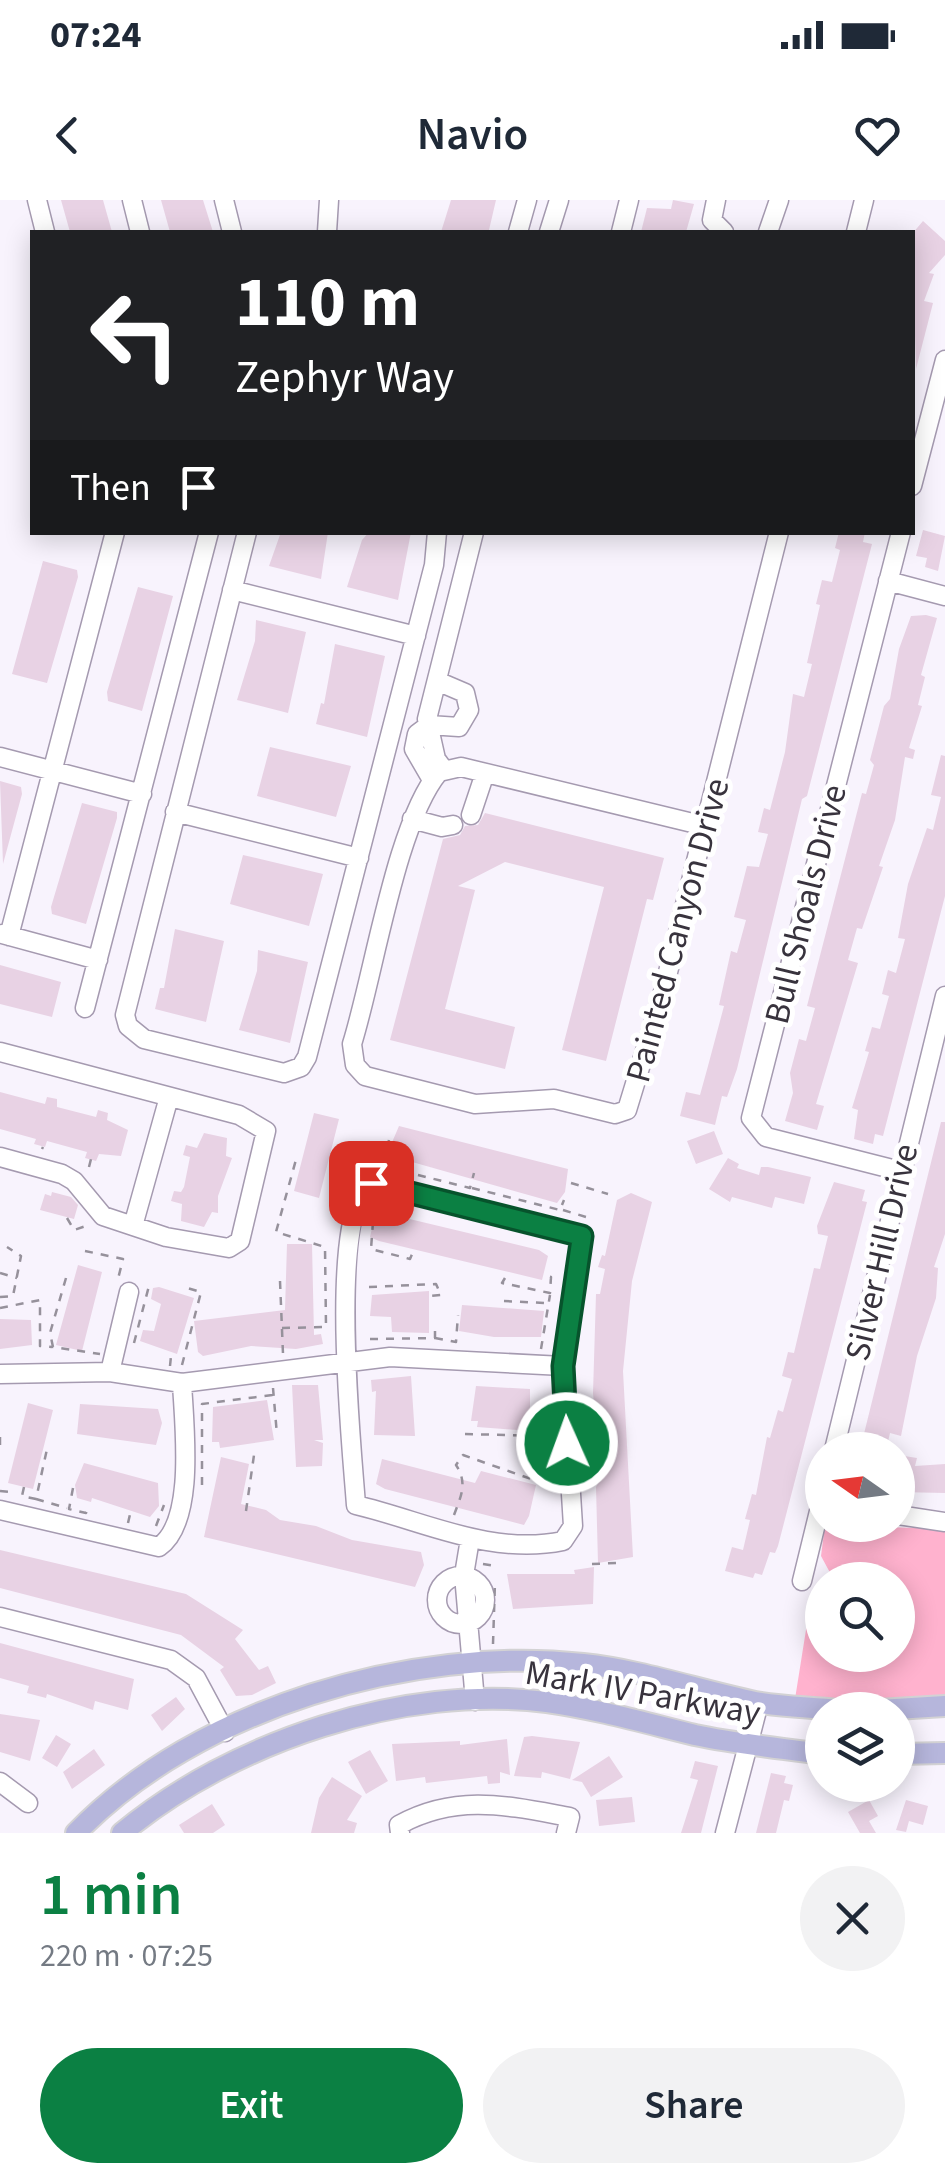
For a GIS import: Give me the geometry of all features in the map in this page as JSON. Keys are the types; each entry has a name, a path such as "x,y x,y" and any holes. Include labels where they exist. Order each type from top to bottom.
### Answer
{"main road":[{"name":"Mark IV Parkway","path":"76,1833 135,1783 225,1732 300,1699 388,1672 473,1662 582,1664 758,1703 805,1707"},
{"name":"Mark IV Parkway","path":"122,1833 203,1780 278,1744 383,1711 475,1701 544,1702 748,1744 805,1752"},
{"path":"915,1708 945,1706"},
{"path":"915,1754 945,1753"}],"street":[{"path":"37,200 44,230"},
{"path":"132,200 140,230"},
{"path":"224,200 232,230"},
{"path":"327,230 328,200"},
{"path":"519,230 527,200"},
{"path":"550,230 560,200"},
{"path":"622,230 630,200"},
{"path":"716,200 713,225 721,230"},
{"path":"769,230 779,200"},
{"path":"856,230 857,202"},
{"path":"915,479 936,433 945,360"},
{"path":"98,960 5,935 114,535"},
{"path":"85,1008 208,535"},
{"path":"246,535 125,1015 136,1035 274,1072 301,1067 434,566 436,535"},
{"path":"453,825 442,827 412,819 438,775 429,726 436,681 473,535"},
{"name":"Painted Canyon Drive","path":"412,819 352,1044 355,1065 364,1076 475,1104 554,1099 615,1114 627,1110 663,992 778,535"},
{"name":"Bull Shoals Drive","path":"899,535 751,1118 766,1137 900,1172"},
{"path":"888,582 945,596"},
{"path":"232,590 416,636"},
{"path":"429,726 459,728 470,710 465,693 436,681"},
{"path":"0,756 142,794"},
{"path":"438,775 461,767 705,826"},
{"path":"471,815 485,773"},
{"path":"175,812 358,858"},
{"name":"Silver Hill Drive","path":"838,1432 945,996"},
{"path":"0,1052 256,1121 266,1131 240,1241 229,1248 214,1249 103,1216 74,1180 0,1157"},
{"path":"133,1226 169,1097"},
{"path":"383,1183 582,1236 563,1366 570,1535 547,1544 470,1539 356,1505 344,1260 362,1189 383,1183"},
{"path":"110,1372 122,1292"},
{"path":"0,1374 110,1372 182,1384 390,1357 563,1366"},
{"path":"0,1510 147,1548 168,1541 178,1522 185,1464 182,1384"},
{"path":"915,1518 945,1522"},
{"path":"470,1539 464,1575 475,1701"},
{"path":"802,1581 812,1542"},
{"path":"464,1575 444,1582 437,1599 444,1617 451,1622 468,1623"},
{"path":"0,1617 171,1660 196,1678 225,1732"},
{"path":"726,1833 758,1703"},
{"path":"0,1782 28,1804"},
{"path":"400,1829 428,1809 494,1803 570,1817 566,1833"}],"path":[{"path":"389,1140 382,1166 586,1217"},
{"path":"282,1328 326,1327 321,1282 325,1247 276,1232 296,1156"},
{"path":"89,1167 90,1159"},
{"path":"470,1188 474,1172"},
{"path":"571,1182 608,1194"},
{"path":"498,1195 500,1185"},
{"path":"528,1202 531,1193"},
{"path":"560,1210 564,1200"},
{"path":"374,1208 371,1248 410,1260 412,1252"},
{"path":"68,1218 74,1230 103,1216"},
{"path":"0,1297 13,1296 21,1256 7,1247"},
{"path":"85,1251 123,1259 122,1292"},
{"path":"0,1273 17,1278"},
{"path":"541,1348 552,1276 543,1274"},
{"path":"53,1347 50,1333 66,1278"},
{"path":"504,1278 502,1283 550,1294"},
{"path":"280,1281 283,1354"},
{"path":"130,1356 150,1282"},
{"path":"368,1287 436,1284 441,1295 430,1296"},
{"path":"156,1363 182,1366 201,1292 184,1287"},
{"path":"0,1308 40,1300 40,1346 100,1354 103,1342"},
{"path":"504,1301 546,1304"},
{"path":"370,1339 435,1338 456,1342 458,1315"},
{"path":"435,1326 435,1338"},
{"path":"168,1366 171,1356"},
{"path":"276,1436 273,1386 287,1384"},
{"path":"202,1485 202,1404 273,1395"},
{"path":"465,1434 545,1436"},
{"path":"0,1437 0,1450"},
{"path":"246,1510 255,1448"},
{"path":"36,1499 47,1449"},
{"path":"454,1515 464,1490 463,1476 456,1465 463,1455 548,1486"},
{"path":"22,1496 24,1486"},
{"path":"68,1509 73,1488"},
{"path":"0,1491 11,1490 86,1513 88,1506"},
{"path":"152,1533 165,1504"},
{"path":"127,1526 131,1510"},
{"path":"592,1564 617,1563"},
{"path":"493,1645 495,1582"}],"shaded area":[{"path":"915,1528 945,1529 945,1699 915,1701 915,1692 805,1692 805,1700 795,1699 805,1636 805,1672 915,1672 915,1562 824,1562 823,1542 915,1542"}],"building":[{"path":"61,200 103,200 111,230 69,230"},
{"path":"161,200 203,200 212,230 169,230"},
{"path":"451,200 496,200 489,230 442,230"},
{"path":"673,200 694,204 687,230 642,230 647,208 671,209"},
{"path":"923,221 945,241 945,255 929,273 934,274 924,301 933,303 916,369 915,335 915,230"},
{"path":"923,530 945,536 938,571 925,567 927,558 916,556"},
{"path":"280,535 328,535 321,579 269,566"},
{"path":"366,535 410,535 398,600 347,587"},
{"path":"838,535 864,535 863,542 872,544 807,796 802,799 737,1069 727,1097 722,1096 715,1125 680,1116 686,1092 700,1095 708,1066 724,1006 719,1005 731,951 737,953 746,920 734,917 747,866 759,867 768,834 758,832 764,808 770,810 785,752 793,694 804,697 820,605 816,604 822,580 832,582 840,550 835,548"},
{"path":"43,561 77,570 78,577 47,683 12,674"},
{"path":"138,587 173,596 142,711 108,701 107,692"},
{"path":"911,616 937,618 921,675 925,677 918,705 922,706 909,748 915,750 913,759 905,757 895,820 879,866 883,867 848,960 858,963 816,1104 824,1106 817,1130 785,1121 793,1093 790,1073 799,1039 806,1041 815,1008 807,1006 862,793 866,794 874,765 870,760 884,706 890,699 899,649"},
{"path":"256,620 306,632 288,713 237,700 255,641"},
{"path":"335,644 385,656 367,737 316,724 321,703 324,704"},
{"path":"270,747 351,766 336,817 257,796"},
{"path":"941,755 945,756 945,896 883,1136 875,1134 873,1144 854,1139 858,1110 852,1108 869,1052 865,1051 872,1027 880,1029 889,996 882,994 888,970 896,973 905,939 898,938 908,884 927,828 933,830 941,797 931,795"},
{"path":"0,781 21,787 22,794 3,864"},
{"path":"82,803 117,812 86,924 52,914 51,907"},
{"path":"485,813 664,858 653,900 647,899 606,1061 562,1050 604,887 505,862 458,886 475,890 445,1009 515,1027 505,1069 390,1040 443,839 460,835 465,826 478,825"},
{"path":"243,855 323,874 309,926 230,904"},
{"path":"175,929 224,941 206,1022 155,1009 160,988 164,988"},
{"path":"258,950 308,962 290,1043 239,1030 257,971"},
{"path":"0,965 61,982 52,1017 0,1004"},
{"path":"0,1092 45,1104 47,1097 57,1099 57,1107 96,1117 98,1110 108,1113 107,1120 128,1130 121,1156 99,1154 96,1161 85,1158 87,1152 47,1141 45,1147 34,1144 36,1139 0,1129"},
{"path":"314,1113 339,1119 319,1198 294,1191"},
{"path":"941,1122 945,1122 945,1234 934,1267 938,1268 936,1298 917,1356 902,1432 864,1432"},
{"path":"399,1126 568,1169 565,1192 557,1203 390,1155"},
{"path":"714,1131 723,1154 696,1164 687,1141"},
{"path":"204,1133 227,1138 226,1156 232,1158 218,1196 218,1213 212,1212 204,1227 181,1221 182,1204 171,1201 174,1191 181,1192 184,1187 190,1157 183,1155 186,1145 197,1148"},
{"path":"728,1158 739,1164 737,1168 759,1175 761,1167 768,1167 811,1177 804,1204 775,1197 772,1208 732,1197 730,1202 709,1189"},
{"path":"834,1182 865,1190 862,1201 867,1202 778,1546 775,1553 770,1552 762,1575 755,1573 753,1578 725,1571 732,1547 743,1550 750,1520 745,1519 752,1494 756,1495 767,1437 770,1438 778,1410 783,1412 792,1379 782,1376 788,1352 794,1353 814,1268 820,1269 828,1236 818,1234 817,1226"},
{"path":"52,1192 71,1197 78,1205 74,1219 40,1210 45,1194 51,1196"},
{"path":"631,1193 652,1202 632,1281 623,1371 633,1557 598,1563 596,1487 601,1478 593,1393 596,1294 600,1294 605,1269 598,1267 602,1255 605,1256 617,1200"},
{"path":"376,1211 539,1250 548,1256 542,1280 379,1241 370,1237"},
{"path":"287,1244 312,1244 314,1335 321,1334 323,1344 296,1349 251,1346 203,1356 198,1352 194,1321 285,1310"},
{"path":"78,1265 102,1272 82,1351 56,1345"},
{"path":"153,1288 194,1298 177,1354 140,1341 143,1330 154,1331 161,1304 151,1299"},
{"path":"429,1291 429,1333 392,1332 391,1317 370,1316 372,1295"},
{"path":"462,1305 544,1311 541,1337 494,1337 459,1331"},
{"path":"0,1319 31,1320 32,1345 0,1349"},
{"path":"411,1376 415,1436 374,1435 376,1391 372,1392 371,1380"},
{"path":"292,1385 318,1385 323,1440 314,1440 323,1443 322,1466 296,1467"},
{"path":"476,1386 530,1389 530,1431 477,1427 478,1421 471,1421"},
{"path":"267,1400 274,1440 220,1448 219,1442 212,1442 213,1407"},
{"path":"28,1403 53,1410 33,1489 8,1483"},
{"path":"80,1404 158,1409 162,1423 156,1445 77,1434"},
{"path":"221,1457 249,1464 241,1504 266,1510 280,1520 316,1526 352,1540 421,1552 424,1565 415,1587 204,1537"},
{"path":"382,1459 475,1483 481,1471 536,1485 529,1516 524,1525 385,1489 376,1484"},
{"path":"84,1463 158,1483 159,1506 150,1517 92,1498 91,1502 77,1498 75,1485"},
{"path":"945,1464 945,1493 915,1492 915,1466"},
{"path":"0,1550 186,1594 243,1630 235,1639 259,1670 268,1666 276,1683 252,1695 236,1696 220,1670 224,1667 181,1635 0,1588"},
{"path":"594,1567 593,1604 513,1609 507,1574 575,1574 574,1570"},
{"path":"0,1643 134,1679 128,1710 95,1701 93,1710 47,1694 46,1698 27,1693 29,1686 0,1678"},
{"path":"176,1697 185,1709 162,1731 151,1715"},
{"path":"0,1714 40,1720 30,1761 0,1752"},
{"path":"56,1735 71,1744 57,1767 42,1758"},
{"path":"524,1737 580,1742 570,1779 542,1772 541,1778 514,1776"},
{"path":"507,1739 510,1775 500,1772 500,1783 488,1784 487,1776 426,1783 425,1777 396,1781 392,1744 460,1741 460,1745"},
{"path":"94,1749 105,1765 72,1789 63,1772"},
{"path":"370,1750 388,1781 366,1794 348,1762"},
{"path":"609,1756 623,1777 591,1797 582,1782 572,1780"},
{"path":"695,1761 718,1766 701,1833 681,1833 698,1780 690,1778"},
{"path":"771,1773 786,1776 784,1783 793,1785 789,1801 784,1800 776,1833 756,1833"},
{"path":"332,1777 362,1796 347,1820 357,1823 354,1833 311,1833 319,1798"},
{"path":"632,1797 635,1822 599,1826 596,1800"},
{"path":"870,1802 878,1816 869,1821 876,1833 860,1833 848,1812"},
{"path":"905,1802 928,1806 923,1825 909,1821 906,1832 896,1830"},
{"path":"212,1804 225,1825 213,1833 184,1833 179,1825"}],"route":[{"path":"371,1183 582,1236 563,1366 567,1443"}]}
